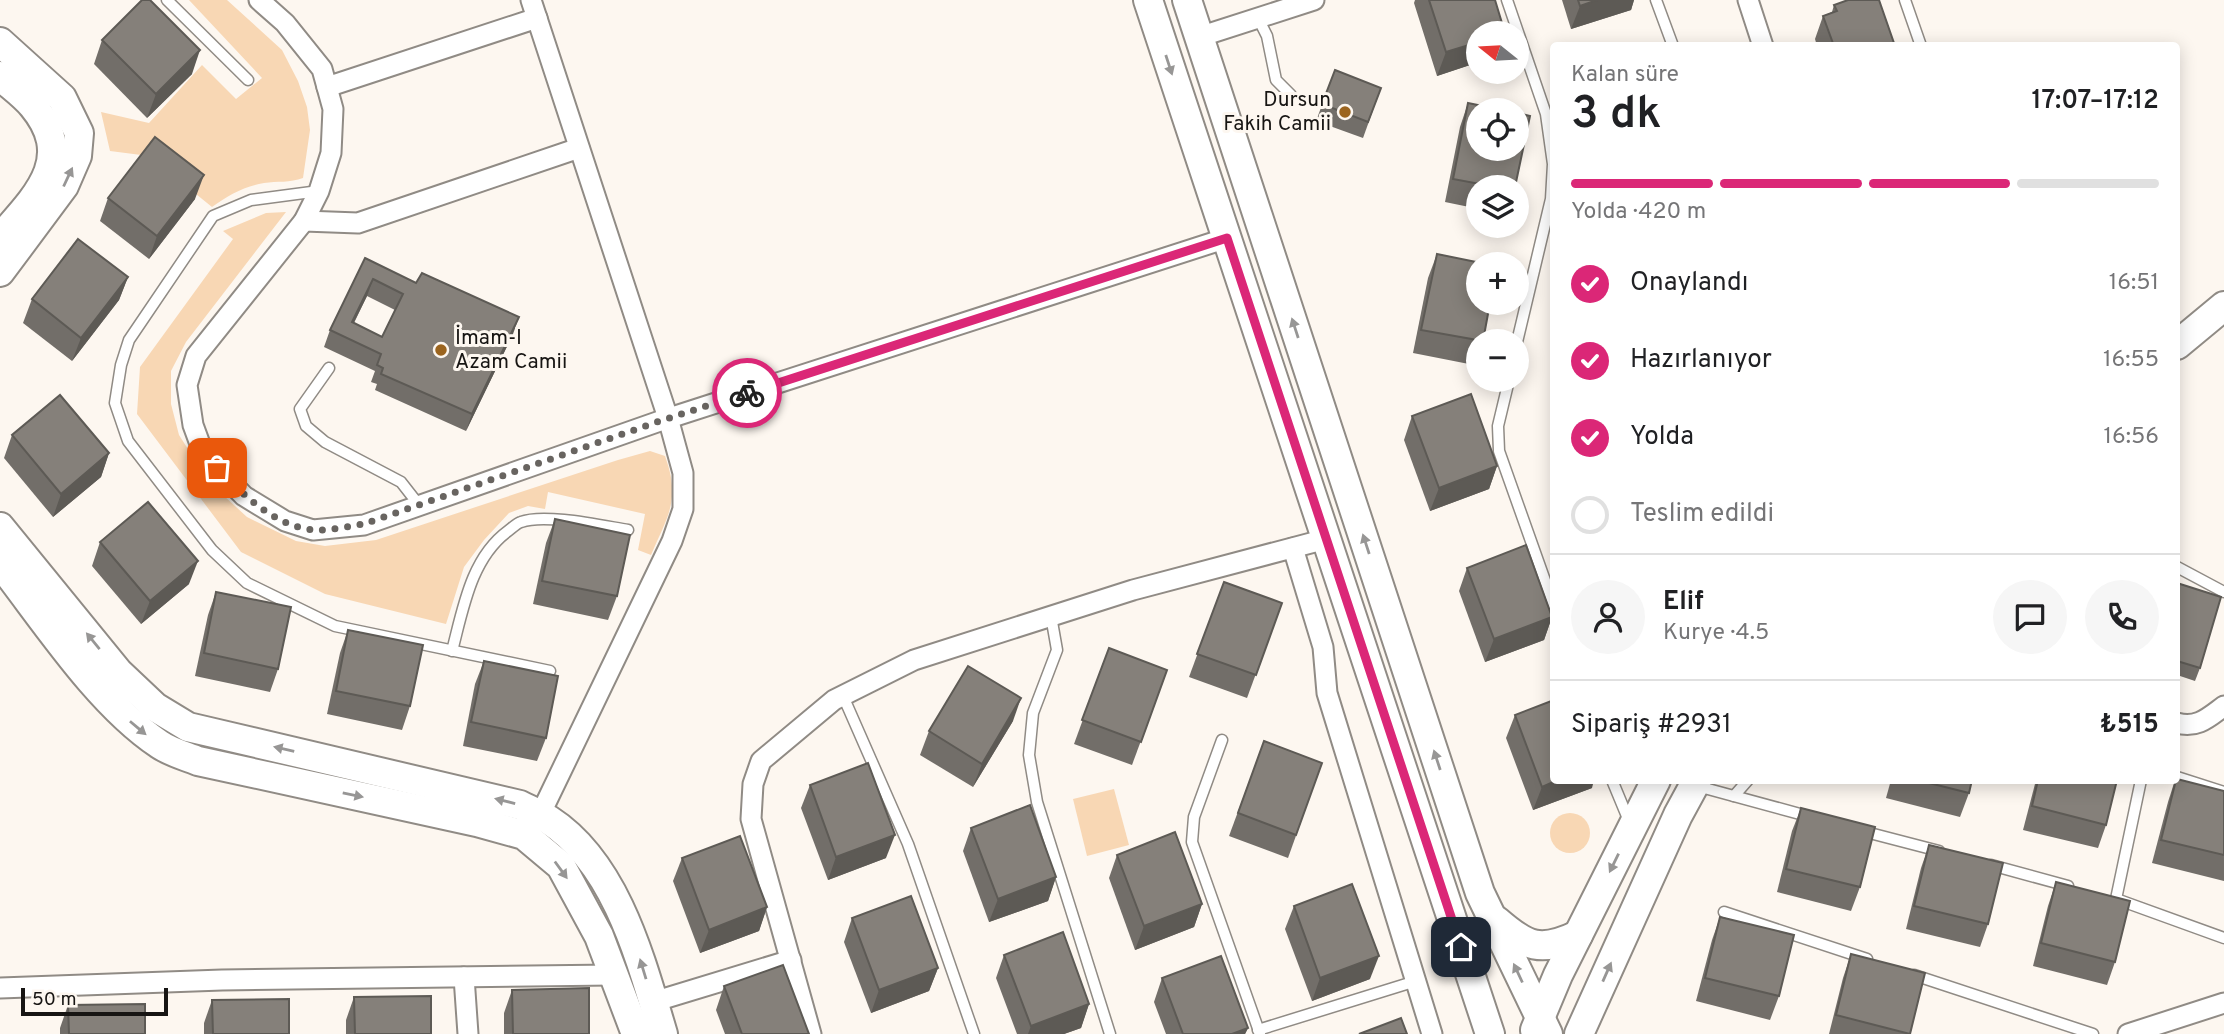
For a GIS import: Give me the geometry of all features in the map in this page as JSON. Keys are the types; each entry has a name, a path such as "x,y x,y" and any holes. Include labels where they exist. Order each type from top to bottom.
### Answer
{"street":[{"path":"260,0 285,23 322,69 333,109 331,153 319,191 304,220 196,356 187,385 193,425 204,455 244,496 285,522 313,530 364,524 668,418 1227,238"},
{"path":"1148,0 1490,1034"},
{"path":"1187,0 1476,880 1540,1029"},
{"path":"1199,37 1314,0"},
{"path":"1748,0 1762,42"},
{"path":"327,87 534,9 668,418 683,473 682,509 672,541 540,815"},
{"path":"0,42 62,98 79,133 77,156 64,186 0,272"},
{"path":"0,76 32,104 47,126 54,149 49,171 38,194 0,238"},
{"path":"304,220 358,223 579,148"},
{"path":"2180,339 2224,306"},
{"path":"0,527 119,673 155,707 188,727 509,802 549,820 577,843 605,879 638,953 663,1034"},
{"path":"811,1034 751,819 752,784 761,761 834,700 914,660 1133,590 1326,539"},
{"path":"1293,548 1323,646 1326,693 1432,1034"},
{"path":"0,563 104,696 162,746 198,761 477,822 524,835 561,866 599,936 636,1034"},
{"path":"2180,724 2203,722 2224,706"},
{"path":"1540,1029 1558,975 1654,784"},
{"path":"1579,1034 1678,815 1695,784"},
{"path":"1491,916 1521,941 1536,945 1559,944 1578,935"},
{"path":"653,1002 791,960"},
{"path":"0,988 222,981 613,975"},
{"path":"464,977 468,1034"},
{"path":"2128,1034 2224,1003"}],"lane":[{"path":"167,0 248,80"},
{"path":"1507,0 1546,114 1550,143"},
{"path":"1656,0 1672,42"},
{"path":"1905,0 1919,42"},
{"path":"1258,18 1267,36 1276,80 1291,95"},
{"path":"319,191 251,200 213,216 129,340 121,365 115,403 128,441 212,550 247,583 335,626 550,671"},
{"path":"1520,329 1550,203"},
{"path":"329,368 300,409 306,426 325,442 401,482 419,505"},
{"path":"1505,392 1498,426 1499,451 1550,595"},
{"path":"452,651 466,595 477,568 498,538 521,522 548,519 628,530"},
{"path":"2180,569 2224,592"},
{"path":"1051,616 1057,650 1033,713 1029,755 1037,802 1110,1034"},
{"path":"843,696 908,844 974,1034"},
{"path":"1222,740 1194,817 1192,842 1259,1032 1416,981"},
{"path":"2180,778 2224,792"},
{"path":"1614,784 1632,827"},
{"path":"1699,784 1826,821"},
{"path":"1734,796 1744,784"},
{"path":"2116,899 2140,784"},
{"path":"1852,828 1945,853"},
{"path":"1984,863 2076,888"},
{"path":"2103,895 2224,938"},
{"path":"1724,912 1882,964"},
{"path":"1908,973 2093,1034"}],"shaded area":[{"path":"189,0 227,0 282,50 298,81 307,107 310,130 303,178 249,187 212,207 149,156 110,151 101,112 149,123 202,65 236,99 262,78"},
{"path":"286,212 186,342 171,371 171,404 179,435 223,495 247,517 296,541 325,546 376,540 650,451 665,456 672,484 667,518 651,555 638,550 645,514 548,492 545,509 528,506 509,513 484,540 464,567 446,624 325,594 241,552 137,414 140,367 233,239 223,231 266,213"},
{"path":"1114,789 1129,845 1087,856 1073,799"},
{"path":"1570,813 1578,814 1584,819 1589,825 1589,841 1584,847 1578,852 1570,853 1562,852 1556,847 1551,841 1550,833 1551,825 1556,819 1562,814"}],"building":[{"path":"142,0 150,0 200,50 156,94 102,40"},
{"path":"1429,0 1495,0 1501,21 1466,21 1466,46 1446,52"},
{"path":"1578,0 1597,0 1580,6"},
{"path":"1848,0 1879,0 1894,42 1833,42 1823,16 1837,11 1834,5"},
{"path":"1335,70 1381,88 1368,122 1322,104"},
{"path":"1466,113 1466,161 1520,161 1518,175 1466,175 1466,181 1453,179"},
{"path":"155,137 204,175 157,236 108,198"},
{"path":"78,239 128,277 81,338 32,299"},
{"path":"1437,254 1466,260 1466,315 1488,315 1485,329 1466,329 1466,338 1421,330"},
{"name":"İmam-I Azam Camii","path":"365,258 416,283 422,273 519,317 472,414 381,374 383,368 377,365 381,354 330,330","holes":["373,279 403,294 382,337 352,322"]},
{"path":"1471,394 1497,466 1439,488 1412,416"},
{"path":"60,395 109,453 61,494 12,435"},
{"path":"148,502 198,561 150,601 100,542"},
{"path":"555,519 630,535 617,596 542,581"},
{"path":"1526,545 1550,618 1494,639 1467,568"},
{"path":"1224,582 1282,603 1256,675 1197,654"},
{"path":"2180,584 2221,597 2200,668 2180,662"},
{"path":"216,592 291,607 278,669 204,653"},
{"path":"348,630 423,645 410,706 336,691"},
{"path":"1109,648 1167,670 1141,742 1082,720"},
{"path":"484,661 558,676 546,738 471,722"},
{"path":"968,666 1021,698 982,764 929,731"},
{"path":"1550,702 1550,784 1542,787 1515,715"},
{"path":"1264,741 1322,763 1296,835 1238,813"},
{"path":"868,763 895,835 836,857 810,785"},
{"path":"2180,780 2224,791 2224,855 2161,840 2175,784 2180,784"},
{"path":"1933,784 1971,784 1969,793"},
{"path":"2037,784 2116,784 2106,825 2032,806"},
{"path":"1030,805 1056,877 998,899 971,828"},
{"path":"1801,808 1875,827 1860,887 1786,869"},
{"path":"1175,832 1202,904 1144,926 1117,855"},
{"path":"740,836 767,907 709,930 682,858"},
{"path":"1929,845 2003,863 1988,924 1914,906"},
{"path":"2056,882 2130,901 2115,962 2041,943"},
{"path":"1352,884 1379,956 1320,978 1294,906"},
{"path":"911,896 938,968 879,990 852,918"},
{"path":"1720,917 1794,935 1779,996 1705,978"},
{"path":"1063,932 1089,1004 1031,1026 1004,955"},
{"path":"1851,954 1925,973 1910,1034 1836,1015"},
{"path":"1221,956 1248,1028 1232,1034 1183,1034 1162,978"},
{"path":"783,965 809,1034 742,1034 724,986"},
{"path":"589,988 589,1034 513,1034 512,990"},
{"path":"431,996 431,1034 355,1034 354,997"},
{"path":"289,999 289,1034 213,1034 212,1000"},
{"path":"145,1004 145,1034 69,1034 68,1005"},
{"path":"1401,1018 1407,1034 1359,1034"}],"way so far":[{"path":"217,468 244,496 285,522 313,530 364,524 747,393"}],"place":[{"name":"Dursun Fakih Camii","path":"1345,112"},
{"name":"İmam-I Azam Camii","path":"441,350"}],"route":[{"path":"747,393 1227,238 1461,947"}]}
